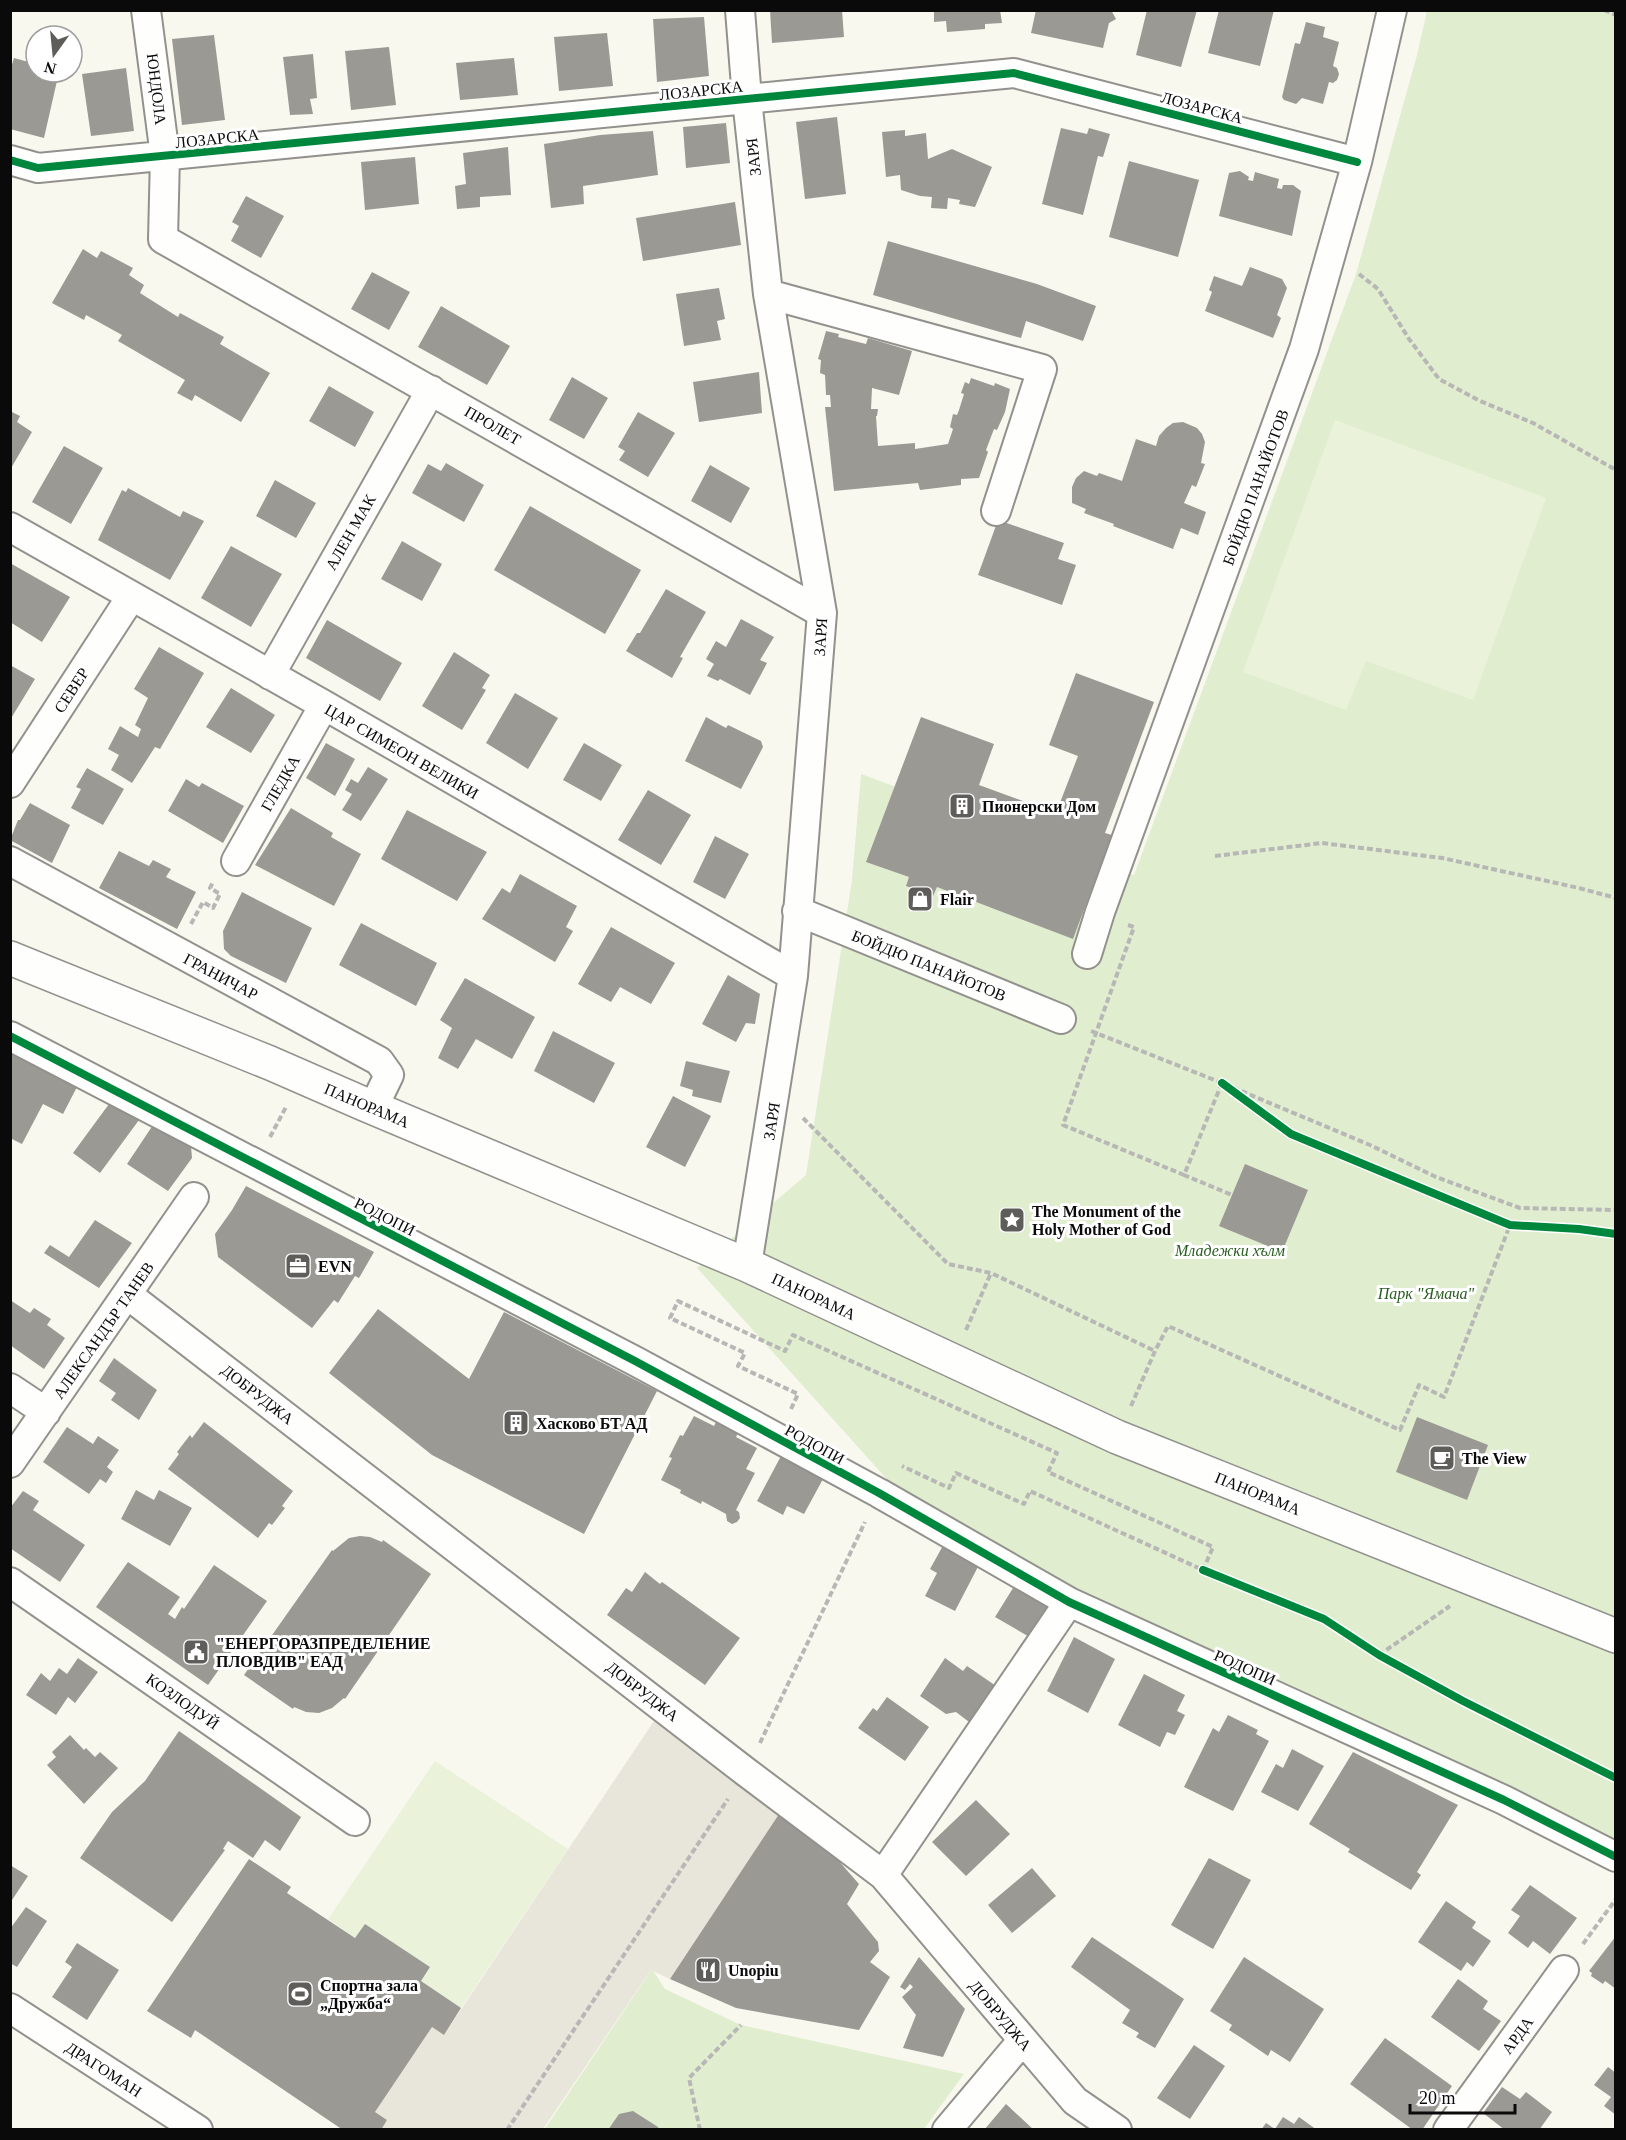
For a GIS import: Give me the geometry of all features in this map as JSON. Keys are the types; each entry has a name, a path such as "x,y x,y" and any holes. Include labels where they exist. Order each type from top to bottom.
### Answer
{"street":[{"name":"ЮНДОЛА","path":"146,10 165,156 163,239"},
{"name":"ЗАРЯ","path":"740,10 768,294 822,613 793,976 747,1265"},
{"name":"БОЙДЮ ПАНАЙОТОВ","path":"1087,954 1100,912 1304,349 1357,162 1392,10"},
{"name":"ЛОЗАРСКА","path":"10,160 38,168 1014,73 1357,162"},
{"name":"ПРОЛЕТ","path":"163,239 822,613"},
{"path":"768,294 1042,369 996,511"},
{"name":"АЛЕН МАК","path":"270,675 431,390"},
{"name":"ЦАР СИМЕОН ВЕЛИКИ","path":"10,527 793,976"},
{"name":"СЕВЕР","path":"10,783 131,597"},
{"name":"ГЛЕДКА","path":"236,861 324,705"},
{"name":"ГРАНИЧАР","path":"10,861 379,1061 388,1075 376,1102 364,1104"},
{"name":"БОЙДЮ ПАНАЙОТОВ","path":"797,911 1060,1019"},
{"name":"ПАНОРАМА","path":"10,958 260,1059 747,1265 1117,1437 1616,1636"},
{"name":"РОДОПИ","path":"10,1036 635,1361 899,1505 1069,1602 1504,1800 1616,1857"},
{"name":"АЛЕКСАНДЪР ТАНЕВ","path":"10,1463 194,1197"},
{"name":"ДОБРУДЖА","path":"128,1295 883,1875 1075,2101 1116,2130"},
{"path":"10,1388 46,1412"},
{"name":"КОЗЛОДУЙ","path":"10,1582 355,1821"},
{"path":"883,1875 1069,1602"},
{"name":"АРДА","path":"1448,2130 1564,1970"},
{"name":"ДРАГОМАН","path":"10,2008 198,2130"},
{"path":"947,2130 1022,2041"}],"path":[{"path":"1604,10 1616,15"},
{"path":"1332,253 1378,290 1409,339 1439,380 1480,401 1533,423 1616,470"},
{"path":"1215,856 1322,843 1443,858 1616,898"},
{"path":"1100,912 1134,927 1063,1125 1232,1195"},
{"path":"1060,1019 1370,1145 1436,1178 1520,1209 1616,1210"},
{"path":"777,1082 807,1122 948,1264 991,1273 1155,1351"},
{"path":"1222,1083 1257,1109"},
{"path":"1184,1175 1222,1083"},
{"path":"1499,1220 1510,1225 1522,1225"},
{"path":"1117,1437 1168,1326 1400,1430 1419,1384 1444,1397 1510,1225"},
{"path":"953,1360 991,1273"},
{"path":"1203,1570 1214,1574"},
{"path":"1379,1655 1483,1583"},
{"path":"1370,1649 1390,1660"},
{"path":"507,2130 746,1772"},
{"path":"1564,1970 1616,1899"},
{"path":"700,2130 689,2078 741,2025"}],"green space":[{"name":"Младежки хълм","path":"1427,11 1615,11 1615,1864 920,1516 697,1268 806,1175 852,880 861,774 1134,875 1356,274 1417,55"},
{"path":"1335,420 1546,498 1473,700 1366,661 1346,710 1243,672"},
{"path":"435,1761 568,1849 461,2008 421,1981 430,1967 365,1924 355,1938 328,1919"},
{"path":"652,1969 665,1989 741,2025 964,2074 924,2129 544,2130"}],"shaded area":[{"path":"664,1706 787,1802 670,1979 651,1970 543,2129 381,2129 387,2120 375,2112 432,2027 444,2035"}],"building":[{"path":"770,10 842,10 844,37 772,43"},
{"path":"934,10 1000,10 1002,23 985,24 985,29 947,32 946,21 934,22"},
{"path":"1036,10 1111,10 1116,19 1109,23 1103,48 1031,33"},
{"path":"1147,10 1197,10 1181,67 1136,55"},
{"path":"1219,10 1274,10 1260,66 1208,53"},
{"path":"704,17 709,76 657,82 653,19"},
{"path":"1306,22 1325,27 1323,37 1339,42 1333,66 1337,68 1339,74 1337,80 1333,83 1329,82 1323,104 1302,98 1296,104 1282,97 1295,43 1300,44"},
{"path":"607,33 613,86 559,91 554,37"},
{"path":"214,35 225,120 182,125 172,39"},
{"path":"389,47 396,105 351,110 345,51"},
{"path":"313,54 317,98 310,99 313,114 290,115 283,57"},
{"path":"14,58 24,61 24,84 56,84 44,138 10,129 10,71"},
{"path":"514,58 518,95 460,100 456,63"},
{"path":"126,68 134,131 91,136 84,74"},
{"path":"837,117 846,194 805,199 796,122"},
{"path":"726,123 730,163 686,168 683,127"},
{"path":"1061,128 1087,134 1089,128 1110,134 1103,157 1098,156 1083,215 1042,204"},
{"path":"905,130 905,136 926,133 928,159 952,149 992,167 975,207 959,204 960,200 948,198 947,209 931,208 932,197 901,190 900,175 886,177 882,132"},
{"path":"653,131 658,175 583,186 584,204 551,208 544,144 600,135"},
{"path":"508,147 511,195 480,197 480,207 457,209 455,186 466,184 463,153"},
{"path":"415,157 419,204 365,210 361,162"},
{"path":"1129,161 1199,180 1178,257 1109,237"},
{"path":"1240,171 1249,177 1248,180 1253,181 1255,172 1279,179 1277,188 1282,189 1283,185 1293,185 1301,191 1292,236 1219,216 1229,173"},
{"path":"246,196 284,216 261,258 231,241 239,226 232,222"},
{"path":"735,202 741,245 643,261 636,218"},
{"path":"888,241 1037,284 1096,306 1083,341 1026,321 1021,338 873,295"},
{"path":"83,249 97,258 101,251 133,268 129,275 144,285 140,293 178,317 180,313 224,337 220,344 270,373 241,422 195,395 192,401 177,393 185,380 118,341 122,335 86,315 84,320 52,303"},
{"path":"1250,267 1282,279 1287,288 1277,315 1281,318 1273,338 1205,311 1212,292 1209,290 1214,276 1242,286"},
{"path":"372,272 410,292 389,330 351,309"},
{"path":"719,288 725,319 717,321 721,340 684,346 676,294"},
{"path":"441,306 510,346 487,385 418,347"},
{"path":"826,331 839,334 838,337 866,344 868,338 912,351 899,395 872,388 871,409 878,409 876,416 878,446 915,443 915,449 948,444 953,429 950,427 953,414 957,415 959,410 965,382 969,384 971,378 1010,389 1005,412 997,430 994,429 979,478 961,479 961,485 920,490 918,483 834,491 825,407 831,407 830,395 826,395 825,375 820,373 821,360 818,359"},
{"path":"759,372 762,413 699,422 693,382"},
{"path":"572,377 608,398 584,439 549,420"},
{"path":"329,386 374,412 355,447 309,421"},
{"path":"10,411 20,416 17,422 32,432 10,470"},
{"path":"638,412 675,433 648,477 619,460 625,451 618,447"},
{"path":"1183,422 1197,428 1205,442 1201,463 1205,464 1196,487 1192,485 1184,503 1206,512 1198,535 1181,528 1173,549 1084,513 1086,509 1072,503 1072,487 1076,478 1084,471 1097,476 1099,473 1122,481 1136,439 1156,446 1159,436 1166,428 1173,423"},
{"path":"64,446 103,468 71,524 32,502"},
{"path":"446,463 484,485 464,522 412,493 428,464 441,471"},
{"path":"710,465 750,488 731,523 691,501"},
{"path":"275,480 316,503 296,538 256,516"},
{"path":"128,488 180,517 183,511 204,521 170,580 98,540 122,490 126,492"},
{"path":"530,506 641,570 605,634 494,570"},
{"path":"998,520 1064,543 1058,559 1076,565 1062,605 978,575"},
{"path":"402,541 442,564 422,601 381,579"},
{"path":"231,546 282,574 251,627 201,598"},
{"path":"10,563 70,597 42,642 10,622"},
{"path":"666,589 706,612 680,657 683,658 672,678 626,651 637,633 640,633"},
{"path":"741,619 774,637 760,660 767,663 750,695 720,679 718,681 707,676 714,664 706,659 716,641 726,647"},
{"path":"327,620 402,663 380,701 306,658"},
{"path":"159,647 204,673 160,749 155,747 132,783 111,770 119,755 108,749 120,726 138,737 141,729 135,725 148,698 134,689"},
{"path":"454,652 490,675 482,688 486,690 462,730 422,706"},
{"path":"10,665 35,679 10,720"},
{"name":"Пионерски Дом","path":"1076,673 1154,702 1105,833 1112,835 1073,939 937,887 933,896 906,886 909,877 866,862 921,717 994,744 979,785 1056,813 1078,756 1049,745"},
{"path":"231,688 275,715 251,753 206,727"},
{"path":"515,693 558,718 528,769 486,743"},
{"path":"706,717 726,728 728,725 761,741 763,747 741,789 685,761"},
{"path":"326,743 355,759 335,796 306,778"},
{"path":"584,743 622,765 601,801 563,780"},
{"path":"368,767 388,779 361,821 342,810 352,794 345,790 351,779 358,783"},
{"path":"87,768 124,789 103,825 71,808 81,789 76,787"},
{"path":"186,779 199,787 202,783 244,806 223,843 168,811"},
{"path":"648,790 691,815 661,865 618,840"},
{"path":"30,803 70,825 52,863 10,840 18,820"},
{"path":"291,808 333,833 331,837 361,854 334,906 255,865"},
{"path":"407,810 487,852 457,901 381,859"},
{"path":"715,836 749,854 725,899 693,882"},
{"path":"119,851 149,866 153,860 171,869 166,877 196,892 177,929 99,888"},
{"path":"520,874 577,906 566,927 573,931 555,962 482,919 502,888 510,893"},
{"path":"242,892 312,928 286,983 231,956 224,949 223,931"},
{"path":"361,923 437,963 416,1006 339,965"},
{"path":"611,927 675,963 651,1004 620,987 611,1002 578,984"},
{"path":"728,975 760,994 755,1024 746,1023 736,1042 702,1024"},
{"path":"465,978 535,1017 512,1059 476,1039 458,1069 438,1058 452,1028 440,1020"},
{"path":"553,1031 615,1063 594,1103 534,1071"},
{"path":"10,1050 78,1085 63,1114 43,1104 22,1144 10,1138"},
{"path":"686,1061 730,1071 721,1103 692,1096 693,1090 680,1086"},
{"path":"673,1096 711,1116 685,1167 646,1147"},
{"path":"109,1104 139,1120 100,1173 73,1153"},
{"path":"153,1125 191,1146 192,1158 168,1191 127,1164"},
{"path":"1245,1164 1308,1190 1282,1252 1219,1226"},
{"name":"EVN","path":"246,1186 374,1252 359,1278 355,1276 338,1303 334,1300 312,1328 218,1257 215,1234"},
{"path":"95,1220 132,1243 99,1288 44,1253 50,1245 69,1257"},
{"path":"10,1300 30,1313 34,1308 51,1319 47,1325 65,1338 44,1369 10,1345"},
{"name":"Хасково БТ АД","path":"378,1309 469,1379 504,1312 657,1391 584,1534 432,1455 329,1373"},
{"path":"114,1358 157,1390 139,1420 111,1400 116,1393 99,1381"},
{"path":"694,1416 714,1426 716,1422 738,1433 736,1437 757,1448 746,1469 755,1473 736,1510 740,1518 732,1524 727,1521 726,1514 702,1501 701,1504 661,1480 680,1435 683,1436"},
{"name":"The View","path":"1417,1417 1488,1445 1467,1500 1396,1472"},
{"path":"204,1422 293,1491 282,1506 285,1508 272,1525 269,1523 258,1538 168,1469 190,1435 192,1438"},
{"path":"67,1427 93,1444 98,1436 119,1450 107,1467 113,1472 106,1483 100,1479 89,1494 43,1462"},
{"path":"781,1456 823,1479 804,1514 787,1506 783,1515 757,1501"},
{"path":"136,1490 154,1500 159,1490 192,1508 170,1546 121,1519"},
{"path":"23,1491 39,1501 33,1510 85,1545 60,1582 10,1548 10,1508"},
{"path":"360,1536 382,1542 383,1540 431,1574 345,1699 319,1713 306,1712 294,1707 293,1709 244,1675 332,1550 349,1538"},
{"path":"945,1542 981,1561 955,1611 925,1596 937,1573 930,1569"},
{"name":"\"ЕНЕРГОРАЗПРЕДЕЛЕНИЕ ПЛОВДИВ\" ЕАД","path":"128,1562 180,1597 168,1614 175,1619 214,1565 267,1601 208,1685 96,1607"},
{"path":"645,1572 740,1638 705,1685 607,1615 626,1588 632,1592"},
{"path":"1018,1580 1054,1598 1033,1639 995,1617"},
{"path":"1074,1637 1115,1659 1088,1713 1047,1691"},
{"path":"78,1658 98,1672 75,1703 68,1697 56,1715 26,1695 41,1673 50,1681 59,1668 67,1674"},
{"path":"945,1658 963,1671 967,1666 999,1688 973,1725 956,1712 946,1714 920,1696"},
{"path":"1144,1674 1185,1695 1177,1711 1185,1715 1175,1735 1167,1732 1160,1747 1118,1725"},
{"path":"887,1697 929,1727 905,1761 858,1728 873,1708 877,1711"},
{"path":"1228,1715 1258,1730 1256,1734 1269,1741 1233,1811 1184,1787 1213,1728 1219,1732"},
{"path":"179,1731 301,1817 280,1851 265,1840 253,1858 228,1841 223,1849 225,1850 172,1922 80,1858 112,1812 145,1781"},
{"path":"70,1735 84,1750 86,1748 95,1757 100,1752 118,1768 84,1804 47,1765 56,1757 52,1752"},
{"path":"1292,1749 1324,1766 1298,1811 1261,1792 1276,1764 1283,1768"},
{"path":"1353,1752 1458,1805 1417,1872 1421,1875 1411,1890 1348,1852 1350,1849 1309,1824"},
{"path":"976,1800 1010,1834 966,1876 932,1842"},
{"path":"787,1802 859,1884 847,1904 878,1942 879,1951 870,1962 890,1977 859,2030 736,2008 670,1979"},
{"path":"1209,1858 1251,1880 1213,1949 1171,1925"},
{"name":"Спортна зала „Дружба“","path":"249,1859 291,1887 287,1893 355,1938 365,1924 430,1967 421,1981 461,2008 444,2035 432,2027 375,2112 387,2120 381,2130 343,2130 195,2030 191,2038 147,2011"},
{"path":"10,1865 28,1876 10,1903"},
{"path":"1032,1868 1056,1896 1012,1933 988,1905"},
{"path":"1530,1885 1577,1918 1550,1954 1533,1941 1528,1948 1508,1933 1520,1916 1511,1910"},
{"path":"1446,1901 1476,1922 1472,1928 1491,1941 1473,1967 1467,1962 1461,1971 1418,1942"},
{"path":"26,1907 47,1921 17,1967 10,1963 10,1929"},
{"path":"1616,1936 1616,1989 1605,1981 1603,1984 1591,1976 1592,1973 1589,1971"},
{"path":"1092,1937 1184,1999 1155,2048 1136,2037 1139,2033 1122,2023 1130,2010 1071,1967"},
{"path":"77,1943 119,1970 87,2020 52,1997 72,1967 65,1962"},
{"path":"919,1957 965,2009 943,2057 903,2048 916,2015 902,1997 913,1987 910,1984 905,1990 900,1987"},
{"path":"1244,1957 1324,2009 1290,2062 1271,2050 1268,2056 1229,2030 1232,2025 1210,2011"},
{"path":"1458,1979 1488,2001 1483,2009 1501,2021 1479,2051 1431,2017"},
{"path":"1385,2038 1452,2086 1422,2130 1413,2130 1350,2084"},
{"path":"1194,2045 1225,2066 1190,2119 1157,2098"},
{"path":"1608,2067 1616,2073 1616,2115 1604,2106 1611,2097 1594,2085"},
{"path":"1502,2087 1520,2099 1526,2092 1552,2112 1539,2130 1505,2130 1483,2113"},
{"path":"1006,2104 1034,2130 984,2130"},
{"path":"633,2111 658,2127 659,2130 608,2130 619,2114"},
{"path":"1283,2117 1294,2124 1299,2117 1317,2130 1261,2130 1266,2123 1275,2129"}],"cycle path":[{"path":"10,160 38,168 1014,73 1357,162"},
{"path":"10,1036 635,1361 879,1493 1069,1602 1504,1800 1616,1857"},
{"path":"1222,1083 1291,1134 1510,1225 1579,1229 1616,1234"},
{"path":"1203,1570 1324,1619 1379,1655 1463,1701 1616,1778"}],"place":[{"name":"Пионерски Дом","path":"962,806"},
{"name":"Flair","path":"920,899"},
{"name":"The Monument of the Holy Mother of God","path":"1012,1220"},
{"name":"EVN","path":"298,1266"},
{"name":"Хасково БТ АД","path":"516,1423"},
{"name":"The View","path":"1442,1458"},
{"name":"\"ЕНЕРГОРАЗПРЕДЕЛЕНИЕ ПЛОВДИВ\" ЕАД","path":"196,1652"},
{"name":"Unopiu","path":"708,1970"},
{"name":"Спортна зала „Дружба“","path":"300,1994"}],"park label":[{"name":"Парк \"Ямача\"","path":"1426,1293"}]}
